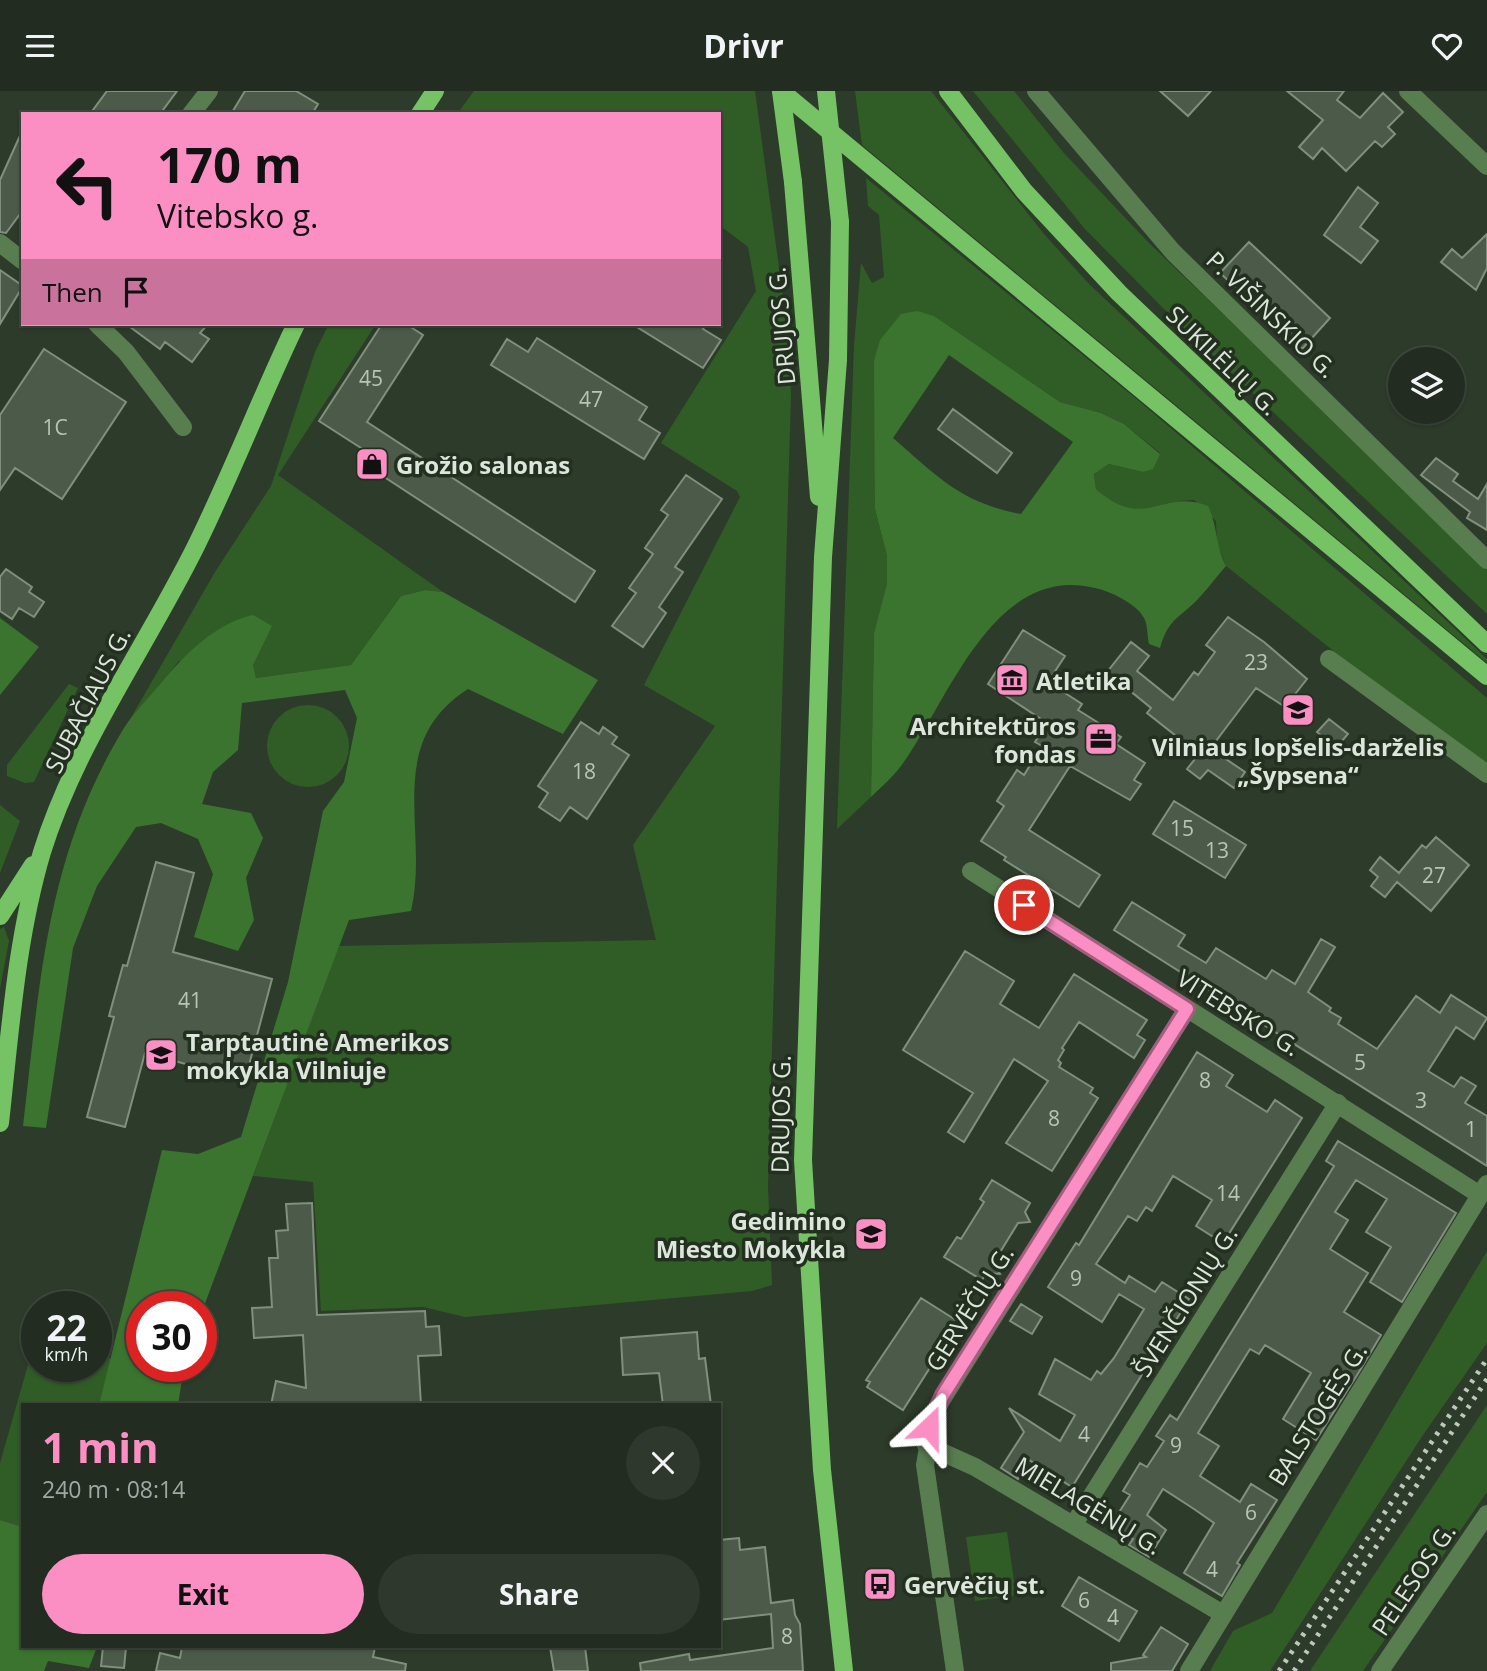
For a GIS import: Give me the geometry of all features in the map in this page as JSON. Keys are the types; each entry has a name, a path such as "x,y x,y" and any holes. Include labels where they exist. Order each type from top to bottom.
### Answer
{"main road":[{"path":"421,112 435,91"},
{"path":"781,91 1487,676"},
{"name":"DRUJOS G.","path":"781,91 793,183 823,557"},
{"name":"DRUJOS G.","path":"826,91 840,222 838,360 823,557 803,1160 822,1470 844,1671"},
{"name":"SUKILĖLIŲ G.","path":"948,91 1024,191 1119,293 1487,644"},
{"name":"SUBAČIAUS G.","path":"0,1123 6,1009 43,850 102,719 197,545 295,326"},
{"path":"0,916 43,850"}],"street":[{"path":"193,112 209,91"},
{"name":"P. VIŠINSKIO G.","path":"1036,91 1173,252 1487,559"},
{"path":"1408,91 1487,166"},
{"path":"0,243 21,259"},
{"path":"99,326 126,352 183,427"},
{"path":"1329,659 1487,774"},
{"name":"VITEBSKO G.","path":"971,871 1338,1103 1483,1189"},
{"name":"GERVĖČIŲ G.","path":"955,1671 926,1484 926,1445 932,1420 943,1395 1187,1009"},
{"name":"ŠVENČIONIŲ G.","path":"1074,1524 1338,1103"},
{"name":"BALSTOGĖS G.","path":"1189,1671 1483,1189"},
{"name":"MIELAGĖNŲ G.","path":"926,1445 952,1454 1223,1614"},
{"name":"PELESOS G.","path":"1380,1671 1487,1514"}],"green space":[{"path":"474,91 755,91 788,334 791,394 768,1186 772,1285 752,1291 465,1317 423,1307 321,1311 313,1182 253,1176 339,946 656,940 633,845 715,726 644,685 740,497 737,491 661,443 756,291 748,247 721,227 721,112 458,112"},
{"path":"855,91 931,91 1044,234 1089,284 1487,659 1487,663 862,145"},
{"path":"973,91 1014,91 1063,152 1148,242 1487,567 1487,614 1163,308 1084,228"},
{"path":"866,178 1139,401 1487,698 1487,767 1435,731 1226,566 1217,544 1216,521 1194,500 1134,509 1123,507 1096,489 1094,474 1109,464 1143,472 1160,453 1124,424 1101,413 1060,402 934,316 917,312 875,509 887,556 887,583 874,633 871,797 837,829 854,346 861,263 872,283 884,277 879,215 868,206"},
{"path":"917,311 934,316 1060,402 1101,413 1124,424 1160,454 1153,469 1143,472 1109,464 1094,474 1096,489 1113,502 1128,508 1141,509 1177,502 1208,506 1226,566 1197,600 1172,623 1160,648 1149,644 1146,624 1140,613 1129,603 1108,592 1095,588 1059,586 1028,596 1001,617 977,644 901,766 871,797 874,633 887,583 887,556 875,509 874,361 880,340 901,314","holes":["949,355 1073,442 1021,514 982,503 966,495 937,476 893,438"]},
{"path":"328,326 375,326 278,475 443,592 425,590 401,596 351,665 256,678 253,665 179,661 125,728 215,572 271,486 315,352"},
{"path":"425,590 443,592 598,680 563,734 468,689 442,711 425,736 417,762 414,791 415,881 411,911 349,920 210,1291 127,1291 162,1150 198,1154 241,1137 288,982 323,811 344,782 357,718 345,690 242,703 238,750 213,772 202,804 251,813 263,838 246,878 254,920 238,951 194,937 213,874 198,839 161,823 136,827 97,886 73,948 46,1128 23,1126 35,1021 51,921 62,872 78,824 98,776 128,722 180,661 202,641 226,625 253,615 272,626 253,665 256,678 351,665 401,596"},
{"path":"0,618 39,647 0,695"},
{"path":"69,684 78,688 34,782 25,783 7,776 7,765"},
{"path":"308,705 324,708 337,717 346,730 349,746 346,762 337,775 324,784 308,787 292,784 279,775 270,762 267,746 270,730 279,717 292,708"},
{"path":"0,805 20,821 0,873"},
{"path":"4,927 9,941 0,989 0,929"},
{"path":"1487,1251 1487,1343 1423,1435 1270,1671 1210,1671 1233,1631 1272,1613"},
{"path":"126,1296 126,1382 182,1382 178,1403 99,1403 105,1382 112,1382 112,1352"},
{"path":"23,1382 106,1382 100,1403 21,1403 21,1526 0,1520 0,1463"},
{"path":"1487,1405 1487,1492 1363,1671 1310,1671"},
{"path":"0,1520 21,1526 21,1648 97,1648 89,1668 48,1661 44,1671 0,1671"},
{"path":"1007,1532 1016,1595 975,1601 966,1537"}],"building":[{"path":"107,91 177,91 161,112 91,112"},
{"path":"245,91 296,91 318,104 313,112 232,112"},
{"path":"1160,91 1211,91 1188,116"},
{"path":"1287,91 1344,91 1337,100 1360,118 1383,93 1403,112 1388,127 1395,134 1382,147 1375,141 1346,171 1322,148 1313,159 1299,147 1323,120"},
{"path":"21,133 21,213 6,233 0,232 0,180"},
{"path":"1358,187 1378,203 1360,227 1378,241 1361,263 1324,235"},
{"path":"1487,234 1487,268 1476,290 1441,262 1452,249 1462,258"},
{"path":"1249,242 1330,318 1302,349 1220,273"},
{"path":"0,270 21,285 21,289 0,324"},
{"path":"129,326 206,326 200,333 209,339 192,362 165,342 160,349"},
{"path":"381,326 409,326 423,335 367,422 595,571 575,602 369,467 375,457 319,421"},
{"path":"635,326 705,326 703,329 721,340 703,368"},
{"path":"537,338 647,407 639,420 660,433 644,459 491,365 507,339 528,352"},
{"path":"44,349 126,402 62,499 15,468 0,490 0,415"},
{"path":"953,409 1012,453 997,473 938,429"},
{"path":"1436,458 1458,474 1453,481 1478,499 1487,484 1487,530 1467,518 1470,512 1421,475"},
{"path":"686,475 722,499 675,567 683,572 659,607 666,613 643,647 612,626 636,593 629,588 653,554 645,548 668,515 661,510"},
{"path":"6,569 32,587 29,592 44,602 34,617 19,608 12,619 0,611 0,577"},
{"path":"1228,617 1264,642 1307,679 1285,707 1256,688 1216,741 1225,748 1220,755 1245,772 1234,788 1208,770 1200,779 1187,769 1199,754 1147,713 1151,708 1107,672 1131,642 1149,656 1137,671 1173,700 1194,672 1198,675 1215,652 1206,645"},
{"path":"1023,630 1065,656 1048,682 1082,704 1078,710 1121,737 1116,744 1145,763 1134,780 1141,784 1130,800 1070,766 1029,830 1100,875 1079,907 1004,860 1006,857 981,841 1004,806 997,801 1017,770 1024,775 1042,746 1035,742 1047,723 988,684"},
{"path":"1329,719 1348,734 1336,748 1317,732"},
{"path":"581,722 599,734 603,727 617,737 612,744 629,755 587,819 570,807 560,821 539,807 548,793 538,786"},
{"path":"1174,801 1246,845 1225,878 1153,834"},
{"path":"1436,837 1469,865 1431,911 1397,882 1385,897 1371,886 1378,877 1370,870 1380,857 1399,873 1422,845 1426,848"},
{"path":"156,862 194,873 173,952 272,979 245,1080 145,1053 125,1127 87,1117 114,1017 109,1016 123,965 127,966"},
{"path":"1132,902 1185,935 1178,946 1206,963 1216,948 1266,979 1272,970 1295,984 1321,939 1335,947 1308,992 1341,1018 1338,1024 1377,1049 1416,996 1440,1013 1451,995 1487,1018 1474,1039 1456,1027 1428,1071 1454,1087 1461,1077 1476,1086 1465,1103 1487,1116 1487,1166 1114,930"},
{"path":"965,951 1014,981 1000,1004 1039,1028 1074,974 1147,1020 1137,1035 1145,1040 1134,1058 1079,1022 1062,1048 1064,1050 1058,1060 1061,1063 1059,1067 1093,1088 1090,1093 1098,1098 1052,1171 1006,1143 1048,1081 1014,1059 964,1142 948,1132 973,1093 903,1050"},
{"path":"1197,1052 1233,1075 1226,1086 1267,1112 1275,1100 1302,1118 1223,1243 1196,1226 1212,1200 1173,1176 1152,1211 1146,1207 1137,1221 1128,1216 1096,1264 1125,1283 1129,1276 1155,1292 1162,1282 1189,1299 1072,1487 1029,1460 1018,1479 1001,1468 1024,1432 1009,1408 1060,1441 1075,1415 1039,1394 1055,1359 1091,1380 1097,1371 1101,1374 1114,1358 1144,1309 1119,1294 1102,1322 1048,1287 1076,1243 1079,1245"},
{"path":"1338,1141 1456,1213 1402,1302 1370,1282 1391,1247 1366,1232 1387,1199 1356,1180 1335,1212 1348,1220 1330,1249 1368,1273 1344,1312 1381,1335 1359,1372 1316,1440 1283,1419 1311,1373 1265,1345 1259,1354 1250,1349 1198,1433 1219,1446 1200,1476 1240,1502 1251,1484 1277,1500 1237,1563 1240,1565 1222,1596 1184,1573 1214,1523 1163,1489 1147,1515 1166,1530 1149,1557 1129,1545 1133,1539 1111,1525 1130,1495 1123,1491 1140,1463 1147,1467 1164,1441 1156,1436 1170,1415 1177,1420 1334,1166 1326,1161"},
{"path":"992,1180 1030,1203 1025,1212 1030,1222 1018,1223 994,1262 1000,1274 986,1273 982,1280 944,1257 957,1237 961,1239 984,1202 980,1199"},
{"path":"312,1203 317,1315 425,1311 426,1327 439,1326 441,1355 418,1356 421,1403 271,1403 276,1381 306,1388 303,1335 254,1338 252,1308 272,1307 269,1258 278,1258 276,1231 288,1230 286,1204"},
{"path":"921,1298 959,1322 903,1410 867,1387 870,1382 866,1380"},
{"path":"1021,1304 1042,1317 1032,1334 1010,1321"},
{"path":"697,1332 699,1359 705,1358 711,1403 663,1403 659,1373 623,1375 621,1338"},
{"path":"739,1538 740,1550 765,1547 771,1603 793,1600 795,1615 800,1624 803,1671 641,1671 640,1663 689,1654 690,1660 773,1648 771,1614 721,1620 721,1540"},
{"path":"1079,1577 1137,1611 1119,1641 1062,1606"},
{"path":"1161,1627 1188,1644 1172,1671 1111,1671 1111,1663 1146,1657 1143,1655"},
{"path":"103,1648 126,1648 124,1668 101,1666"},
{"path":"182,1648 375,1648 373,1657 406,1664 405,1671 156,1671 160,1653 180,1658"},
{"path":"550,1648 585,1648 588,1671 554,1671"}],"railway":[{"path":"1279,1671 1487,1359"},
{"path":"1294,1671 1487,1379"}],"place":[{"name":"Grožio salonas","path":"372,464"},
{"name":"Atletika","path":"1012,680"},
{"name":"Vilniaus lopšelis-darželis „Šypsena“","path":"1298,710"},
{"name":"Architektūros fondas","path":"1101,739"},
{"name":"Tarptautinė Amerikos mokykla Vilniuje","path":"161,1055"},
{"name":"Gedimino Miesto Mokykla","path":"871,1234"},
{"name":"Gervėčių st.","path":"880,1584"}],"route":[{"path":"929,1427 943,1395 1187,1009 1024,905"}]}
